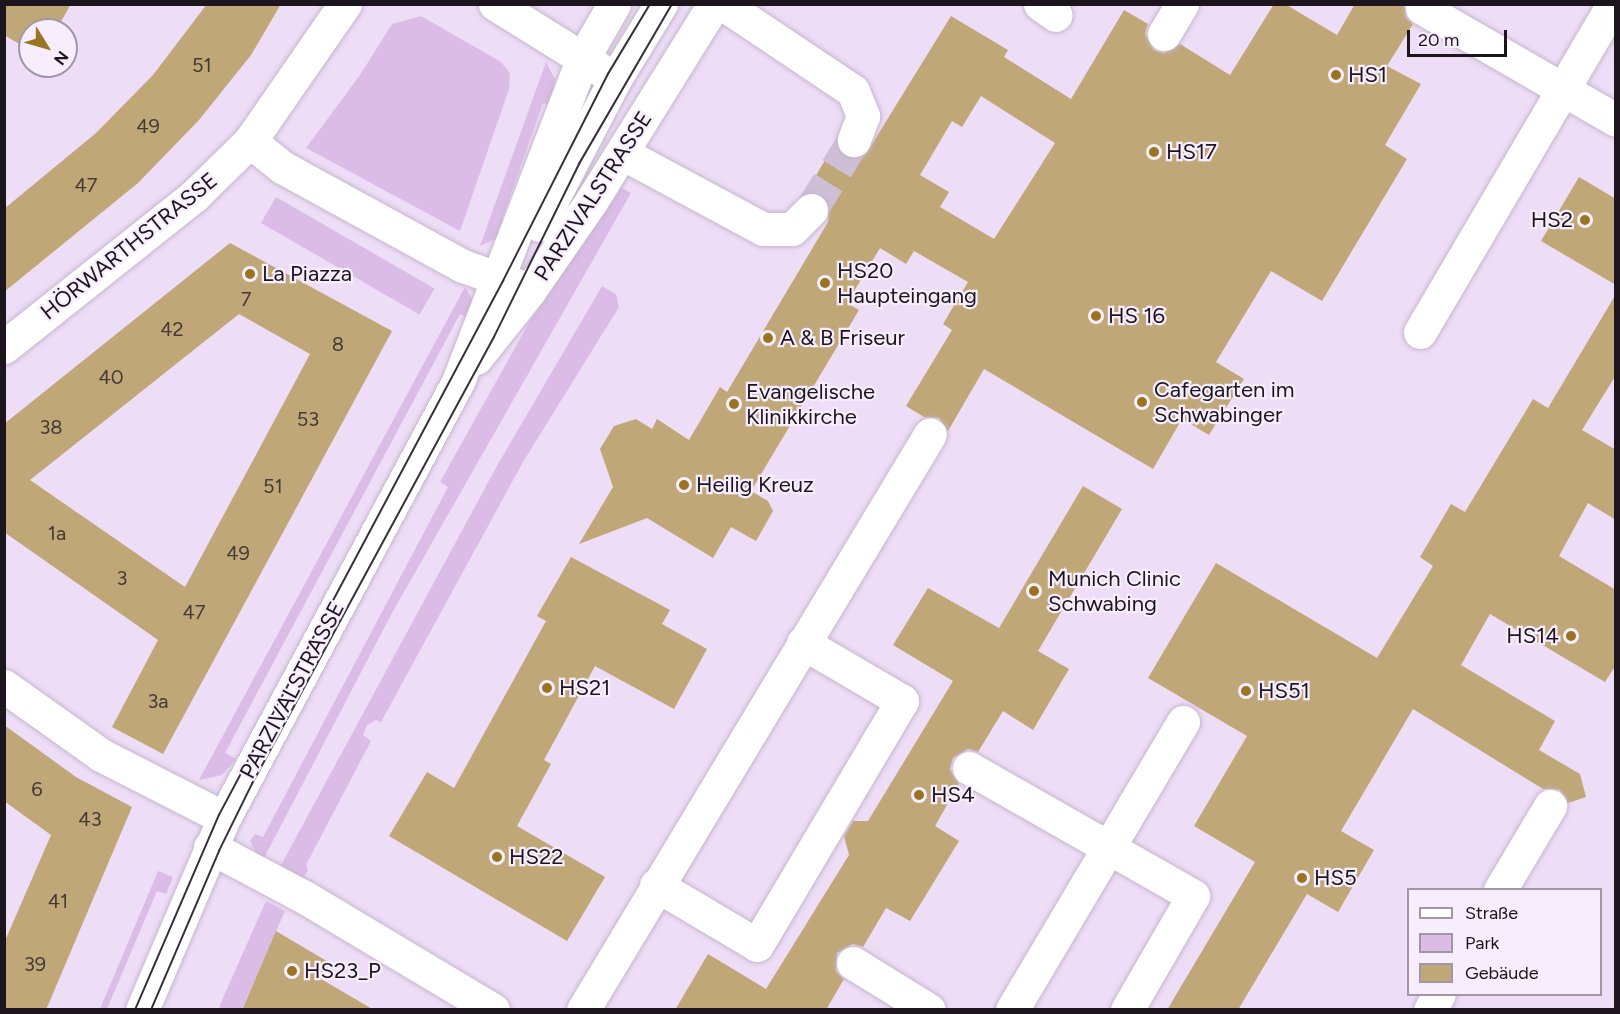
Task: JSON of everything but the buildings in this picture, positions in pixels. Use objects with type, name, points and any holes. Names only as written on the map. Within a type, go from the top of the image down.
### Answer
[{"type":"street","name":"HÖRWARTHSTRASSE","points":[[4,347],[195,195],[250,141],[345,4]]},
{"type":"street","points":[[495,4],[653,103]]},
{"type":"street","name":"PARZIVALSTRASSE","points":[[512,284],[583,58],[614,4]]},
{"type":"street","points":[[250,141],[282,167],[463,266],[512,284],[615,79],[661,4]]},
{"type":"street","name":"PARZIVALSTRASSE","points":[[142,1010],[224,818],[512,284],[622,153],[714,4]]},
{"type":"street","points":[[723,4],[853,91],[863,116],[854,140]]},
{"type":"street","points":[[1164,34],[1182,4]]},
{"type":"street","points":[[1420,332],[1613,4]]},
{"type":"street","points":[[1422,8],[1563,87],[1616,120]]},
{"type":"street","points":[[622,153],[763,229],[792,229],[811,210]]},
{"type":"street","points":[[583,1010],[930,434]]},
{"type":"street","points":[[657,885],[757,945],[902,701],[803,643]]},
{"type":"street","points":[[4,686],[101,755],[224,818]]},
{"type":"street","points":[[1012,1010],[1183,722]]},
{"type":"street","points":[[969,768],[1193,896],[1127,1010]]},
{"type":"street","points":[[1501,888],[1550,806]]},
{"type":"street","points":[[210,847],[306,898],[493,1010]]},
{"type":"street","points":[[854,963],[929,1010]]},
{"type":"street","points":[[1430,1010],[1438,996]]},
{"type":"green space","points":[[421,16],[501,62],[510,73],[509,89],[460,231],[306,148],[360,75],[392,24]]},
{"type":"green space","points":[[546,62],[555,79],[556,95],[553,106],[543,103],[502,219],[511,223],[504,235],[480,246]]},
{"type":"green space","points":[[622,188],[631,193],[392,613],[264,858],[257,854],[250,841],[255,834],[263,837],[448,487],[440,482],[530,321]]},
{"type":"green space","points":[[276,197],[434,288],[419,314],[261,223]]},
{"type":"green space","points":[[602,286],[616,294],[619,307],[523,462],[381,722],[376,720],[367,725],[363,735],[371,741],[306,865],[308,870],[302,881],[280,867],[498,464]]},
{"type":"green space","points":[[465,287],[475,304],[472,320],[460,314],[225,753],[236,759],[222,775],[199,780]]},
{"type":"green space","points":[[158,871],[173,877],[166,894],[157,891],[107,1009],[100,1009]]},
{"type":"green space","points":[[266,901],[285,911],[242,1009],[219,1007]]},
{"type":"tunnel","points":[[811,210],[854,140]]},
{"type":"tram line","points":[[135,1010],[219,815],[503,281],[608,74],[650,4]]},
{"type":"tram line","points":[[151,1010],[219,851],[252,784],[494,337],[579,164],[672,4]]},
{"type":"place","name":"HS1","points":[[1336,75]]},
{"type":"place","name":"HS17","points":[[1154,152]]},
{"type":"place","name":"HS2","points":[[1585,220]]},
{"type":"place","name":"La Piazza","points":[[250,274]]},
{"type":"place","name":"HS20 Haupteingang","points":[[825,283]]},
{"type":"place","name":"HS 16","points":[[1096,316]]},
{"type":"place","name":"A & B Friseur","points":[[768,338]]},
{"type":"place","name":"Cafegarten im Schwabinger","points":[[1142,402]]},
{"type":"place","name":"Evangelische Klinikkirche","points":[[734,404]]},
{"type":"place","name":"Heilig Kreuz","points":[[684,485]]},
{"type":"place","name":"Munich Clinic Schwabing","points":[[1034,591]]},
{"type":"place","name":"HS14","points":[[1571,636]]},
{"type":"place","name":"HS21","points":[[547,688]]},
{"type":"place","name":"HS51","points":[[1246,691]]},
{"type":"place","name":"HS4","points":[[919,795]]},
{"type":"place","name":"HS22","points":[[497,857]]},
{"type":"place","name":"HS5","points":[[1302,878]]},
{"type":"place","name":"HS23_P","points":[[292,971]]}]
